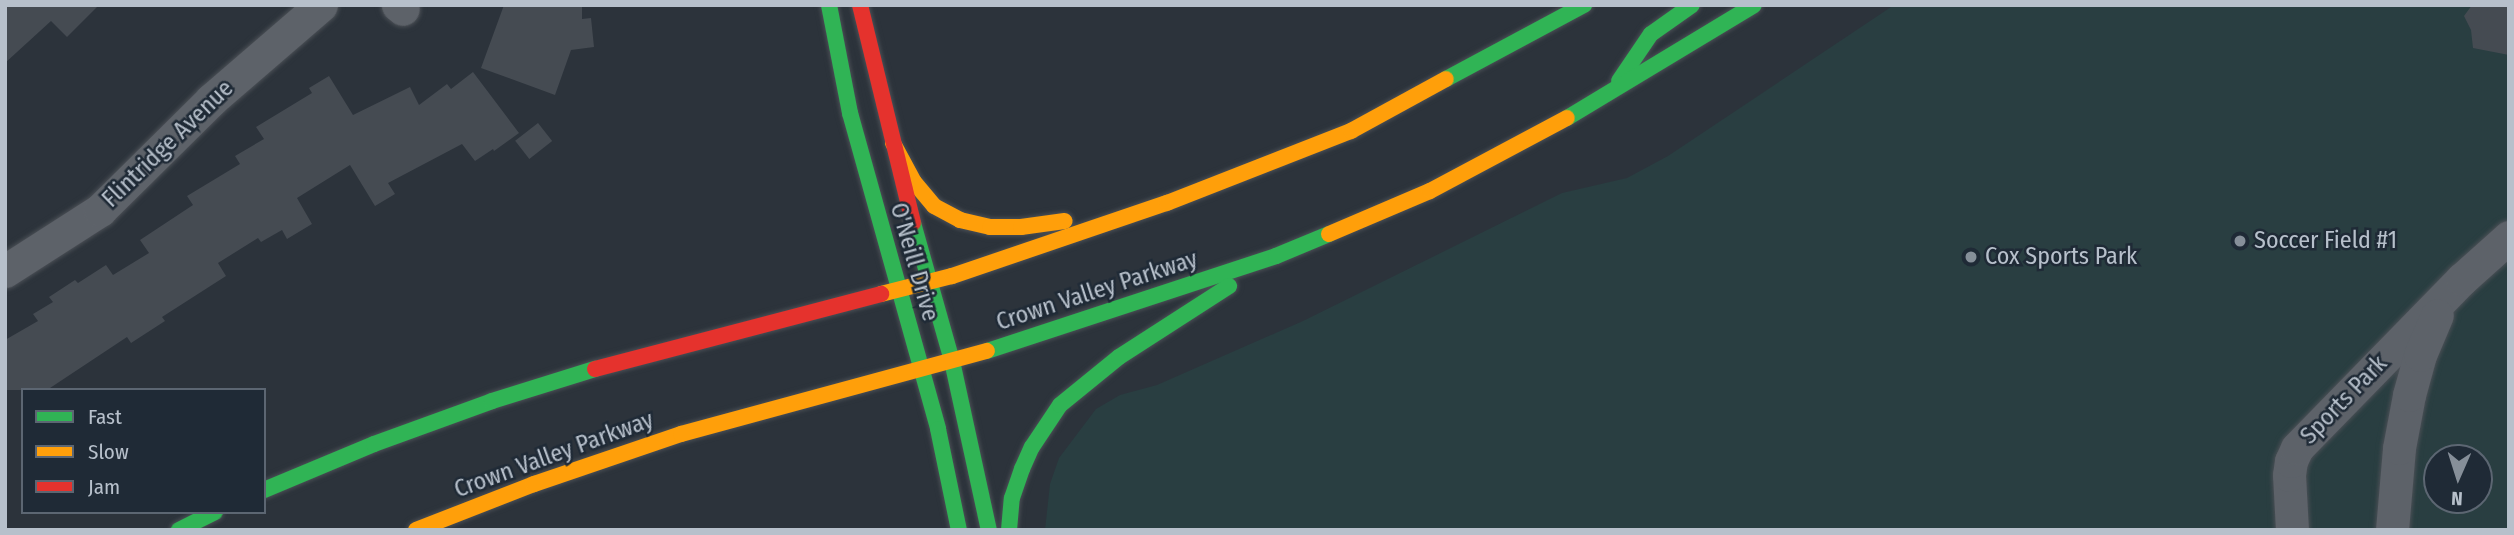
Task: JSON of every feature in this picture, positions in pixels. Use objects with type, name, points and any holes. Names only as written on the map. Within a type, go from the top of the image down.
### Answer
[{"type":"main road","name":"O'Neill Drive","points":[[829,5],[850,113],[922,370],[959,530]]},
{"type":"main road","name":"O'Neill Drive","points":[[860,5],[927,282],[952,361],[989,530]]},
{"type":"main road","points":[[266,489],[374,444],[492,401],[651,352],[927,282],[1167,203],[1351,131],[1584,5]]},
{"type":"main road","points":[[1613,92],[1651,34],[1692,5]]},
{"type":"main road","name":"Crown Valley Parkway","points":[[416,530],[534,484],[681,434],[922,370],[1276,256],[1430,191],[1613,92],[1754,5]]},
{"type":"main road","points":[[893,143],[914,182],[934,206],[960,220],[990,226],[1021,227],[1167,203]]},
{"type":"main road","points":[[1009,530],[1012,498],[1022,469],[1032,447],[1060,405],[1119,357],[1276,256]]},
{"type":"main road","points":[[178,530],[211,514]]},
{"type":"street","name":"Flintridge Avenue","points":[[5,271],[100,210],[211,100],[321,5]]},
{"type":"street","name":"Sports Park","points":[[2292,530],[2289,475],[2297,448],[2449,292],[2509,237]]},
{"type":"street","name":"Sports Park","points":[[2392,530],[2399,448],[2413,377],[2431,326],[2449,292]]},
{"type":"green space","name":"Cox Sports Park","points":[[1894,5],[2509,5],[2509,530],[1045,530],[1050,484],[1059,458],[1096,409],[1120,395],[1157,385],[1303,321],[1562,193],[1627,178],[1668,156]]},
{"type":"building","points":[[5,5],[99,5],[67,37],[51,21],[5,63]]},
{"type":"building","points":[[504,5],[582,5],[582,19],[591,18],[594,47],[571,50],[555,95],[481,68]]},
{"type":"building","points":[[2472,5],[2509,5],[2509,55],[2473,48],[2471,30],[2464,16]]},
{"type":"building","points":[[473,72],[519,133],[475,161],[462,144],[388,183],[395,194],[375,206],[350,165],[297,198],[312,224],[287,239],[282,230],[261,242],[258,238],[218,263],[226,276],[162,317],[165,321],[131,343],[127,337],[50,388],[5,390],[5,340],[38,321],[33,314],[53,302],[49,297],[75,280],[78,283],[106,265],[113,275],[149,253],[140,240],[193,205],[187,196],[240,164],[235,156],[264,139],[256,127],[312,93],[309,88],[329,76],[353,115],[410,87],[419,105],[447,84],[451,89]]},
{"type":"building","points":[[538,123],[552,141],[529,159],[515,141]]},
{"type":"traffic: fast","points":[[829,5],[850,113],[938,429],[959,530]]},
{"type":"traffic: fast","points":[[1446,79],[1584,5]]},
{"type":"traffic: fast","points":[[1619,81],[1651,34],[1692,5]]},
{"type":"traffic: fast","points":[[1567,118],[1754,5]]},
{"type":"traffic: fast","points":[[913,223],[952,361],[989,530]]},
{"type":"traffic: fast","points":[[987,351],[1276,256],[1329,234]]},
{"type":"traffic: fast","points":[[1009,530],[1012,498],[1022,469],[1032,447],[1060,405],[1119,357],[1229,286]]},
{"type":"traffic: fast","points":[[266,489],[374,444],[492,401],[595,369]]},
{"type":"traffic: fast","points":[[179,530],[211,514]]},
{"type":"traffic: slow","points":[[881,294],[952,276],[1167,203],[1351,131],[1446,79]]},
{"type":"traffic: slow","points":[[1329,234],[1430,191],[1567,118]]},
{"type":"traffic: slow","points":[[893,143],[914,182],[934,206],[960,220],[990,227],[1021,227],[1065,221]]},
{"type":"traffic: slow","points":[[416,530],[534,484],[681,434],[987,351]]},
{"type":"traffic: jam","points":[[860,5],[913,223]]},
{"type":"traffic: jam","points":[[595,369],[881,294]]},
{"type":"place","name":"Soccer Field #1","points":[[2240,241]]},
{"type":"place","name":"Cox Sports Park","points":[[1971,257]]}]
